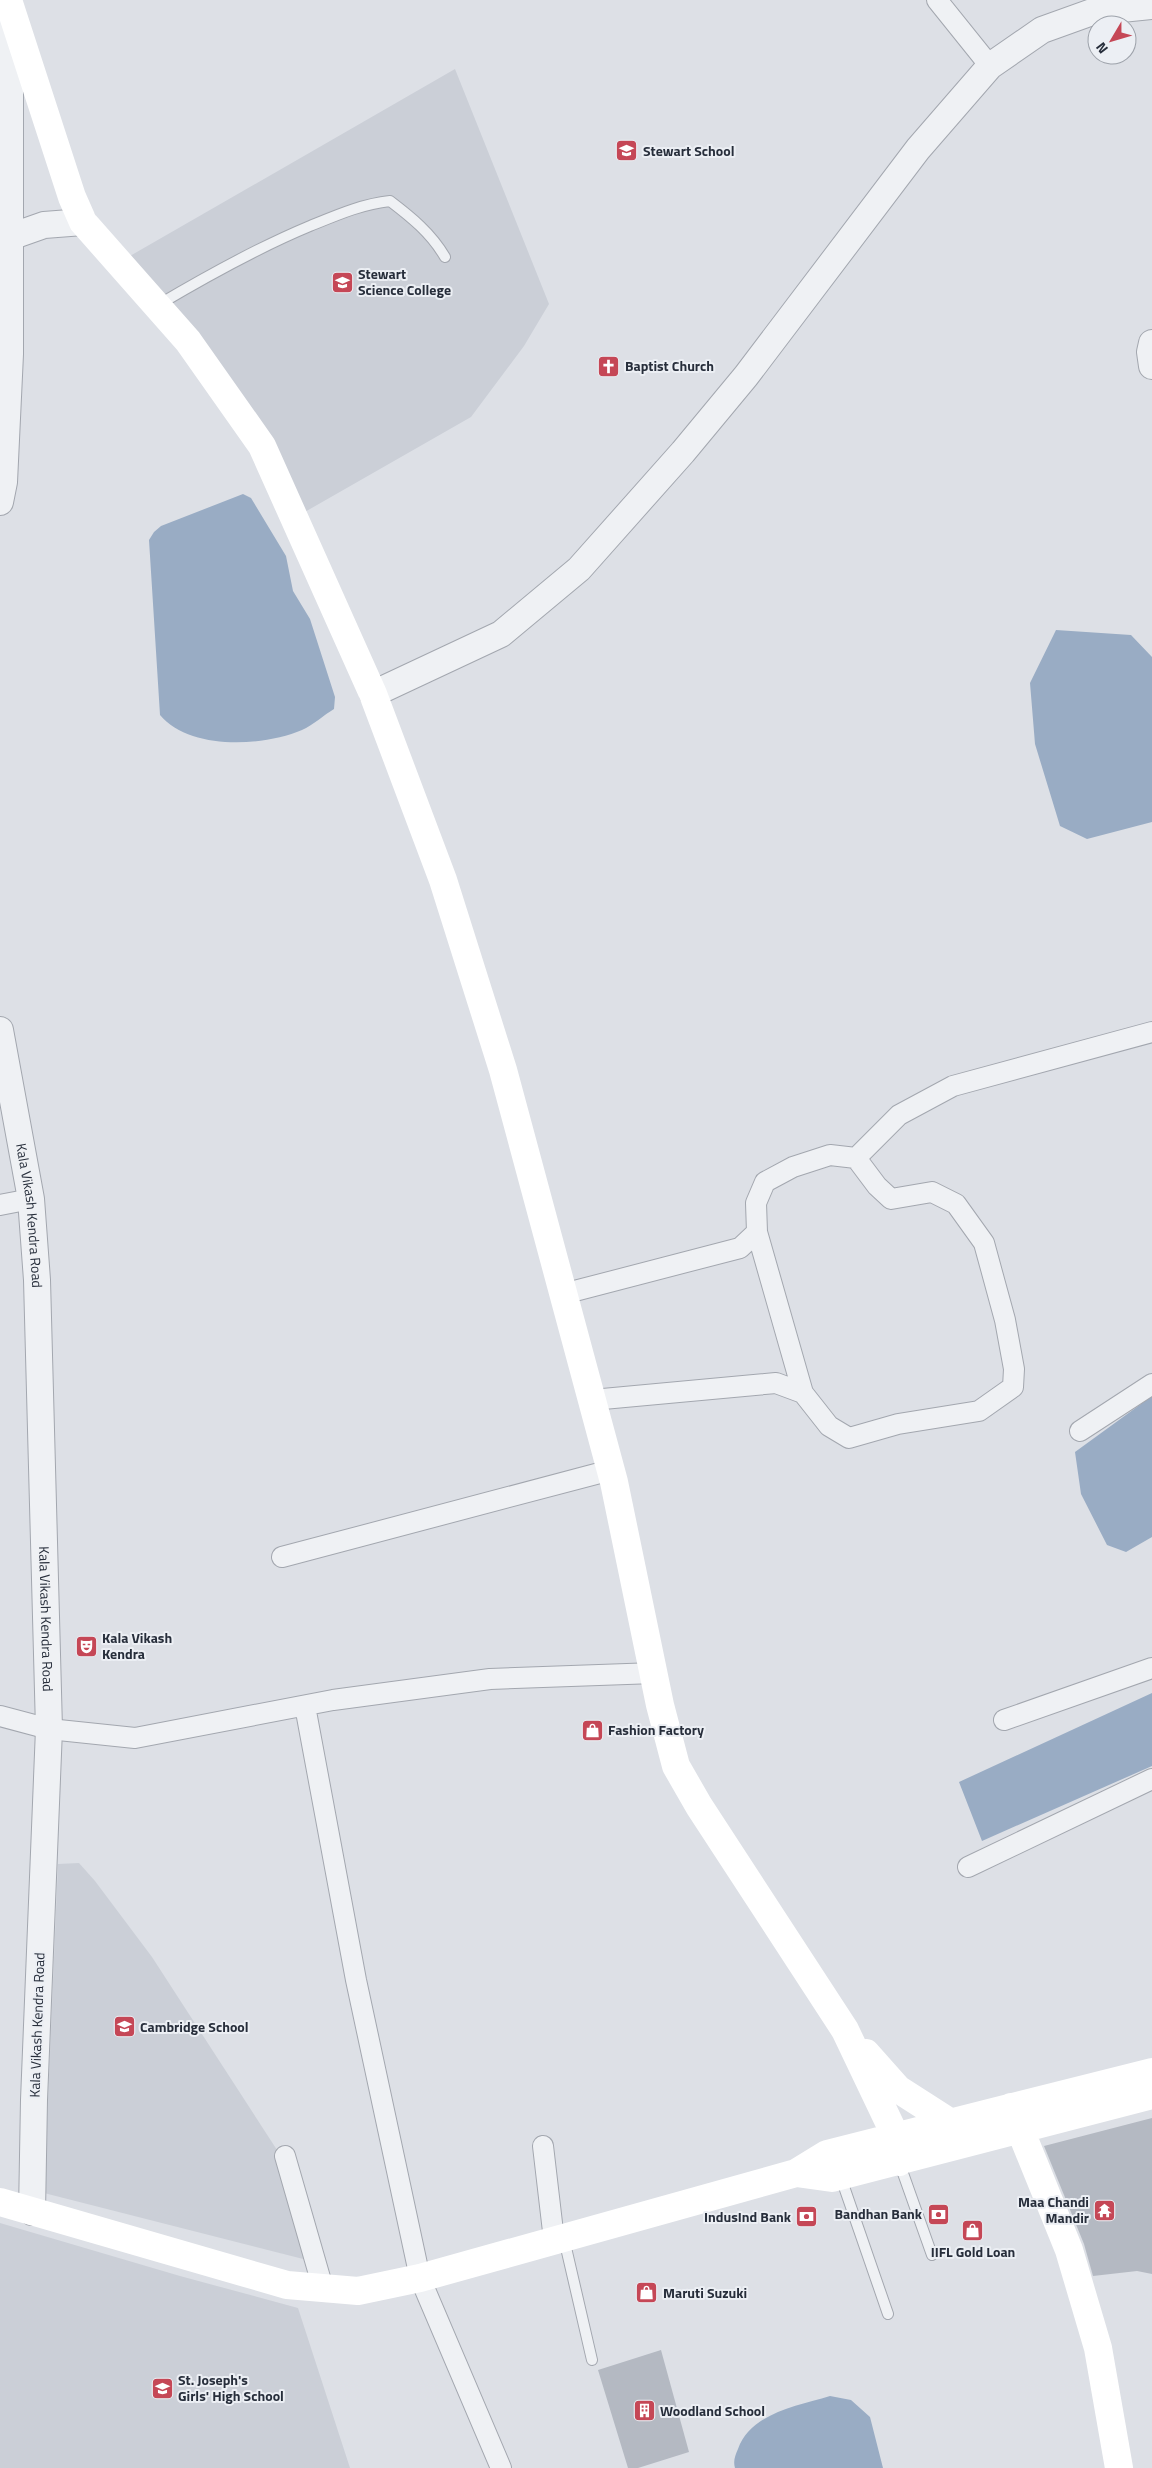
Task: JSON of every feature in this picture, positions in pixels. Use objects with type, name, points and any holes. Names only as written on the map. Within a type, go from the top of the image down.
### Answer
[{"type":"main road","points":[[9,5],[72,197],[83,222],[188,340],[262,446],[373,694],[443,880],[502,1070],[611,1470],[676,1766],[699,1806],[845,2030],[898,2089],[951,2122]]},
{"type":"main road","points":[[845,2030],[898,2150]]},
{"type":"main road","points":[[0,2202],[287,2285],[358,2291],[420,2278],[796,2173],[826,2154],[898,2150],[1016,2118],[1152,2072]]},
{"type":"main road","points":[[796,2173],[832,2178],[841,2176],[898,2150],[951,2122],[1016,2118],[1152,2095]]},
{"type":"main road","points":[[1016,2118],[1069,2250],[1098,2348],[1119,2468]]},
{"type":"street","points":[[937,0],[990,66]]},
{"type":"street","points":[[0,502],[4,482],[5,354],[10,237],[9,5]]},
{"type":"street","points":[[373,694],[501,634],[578,569],[684,452],[752,368],[918,149],[990,66],[1042,30],[1092,12],[1152,6]]},
{"type":"street","points":[[10,237],[44,225],[83,222]]},
{"type":"street","points":[[1152,343],[1150,352],[1152,366]]},
{"type":"street","name":"Kala Vikash Kendra Road","points":[[0,1030],[31,1199],[37,1280],[49,1729],[34,2100],[32,2212]]},
{"type":"street","points":[[856,1158],[899,1114],[953,1086],[1152,1032]]},
{"type":"street","points":[[830,1155],[856,1158],[877,1186],[891,1199],[932,1192],[956,1204],[984,1243],[1005,1320],[1014,1369],[1013,1387],[979,1412],[898,1424],[849,1438],[829,1426],[803,1393],[757,1232],[756,1203],[765,1182],[793,1167],[830,1155]]},
{"type":"street","points":[[0,1205],[31,1199]]},
{"type":"street","points":[[564,1294],[740,1248],[757,1232]]},
{"type":"street","points":[[592,1400],[776,1383],[803,1393]]},
{"type":"street","points":[[1080,1431],[1152,1384]]},
{"type":"street","points":[[282,1557],[611,1470]]},
{"type":"street","points":[[1004,1720],[1152,1668]]},
{"type":"street","points":[[0,1716],[49,1729],[134,1738],[305,1706],[490,1679],[655,1673]]},
{"type":"street","points":[[305,1706],[356,1980],[420,2278],[501,2468]]},
{"type":"street","points":[[968,1867],[1152,1779]]},
{"type":"street","points":[[543,2146],[559,2239]]},
{"type":"street","points":[[285,2156],[323,2288]]},
{"type":"lane","points":[[157,306],[252,252],[295,232],[368,203],[390,201],[410,216],[436,241],[445,257]]},
{"type":"lane","points":[[898,2150],[932,2255]]},
{"type":"lane","points":[[841,2176],[888,2314]]},
{"type":"lane","points":[[559,2239],[592,2360]]},
{"type":"shaded area","name":"Stewart Science College","points":[[455,69],[549,304],[524,346],[471,417],[303,513],[123,260]]},
{"type":"shaded area","name":"Cambridge School","points":[[79,1863],[95,1881],[152,1957],[290,2170],[311,2261],[44,2193],[58,1864]]},
{"type":"shaded area","name":"St. Joseph's Girls' High School","points":[[0,2223],[180,2276],[298,2308],[350,2468],[0,2468]]},
{"type":"water","points":[[243,494],[251,498],[286,556],[293,591],[310,619],[335,697],[334,709],[302,730],[286,736],[247,742],[207,740],[173,726],[160,715],[149,540],[161,526]]},
{"type":"water","points":[[1056,630],[1131,635],[1152,657],[1152,822],[1087,839],[1060,826],[1035,744],[1030,683]]},
{"type":"water","points":[[1152,1396],[1152,1537],[1126,1552],[1107,1545],[1081,1494],[1075,1452]]},
{"type":"water","points":[[1152,1693],[1152,1766],[982,1841],[959,1782]]},
{"type":"water","points":[[830,2396],[851,2400],[870,2417],[883,2468],[735,2468],[734,2463],[738,2449],[744,2437],[753,2427],[776,2413]]},
{"type":"building","name":"Maa Chandi Mandir","points":[[1152,2118],[1152,2274],[1137,2271],[1093,2276],[1084,2244],[1044,2146]]},
{"type":"building","name":"Woodland School","points":[[661,2350],[689,2452],[638,2468],[628,2468],[598,2370]]},
{"type":"place","name":"Stewart School","points":[[627,151]]},
{"type":"place","name":"Stewart Science College","points":[[342,282]]},
{"type":"place","name":"Baptist Church","points":[[609,366]]},
{"type":"place","name":"Kala Vikash Kendra","points":[[86,1646]]},
{"type":"place","name":"Fashion Factory","points":[[592,1730]]},
{"type":"place","name":"Cambridge School","points":[[124,2027]]},
{"type":"place","name":"Maa Chandi Mandir","points":[[1105,2210]]},
{"type":"place","name":"Bandhan Bank","points":[[938,2214]]},
{"type":"place","name":"IndusInd Bank","points":[[807,2217]]},
{"type":"place","name":"IIFL Gold Loan","points":[[973,2230]]},
{"type":"place","name":"Maruti Suzuki","points":[[647,2293]]},
{"type":"place","name":"St. Joseph's Girls' High School","points":[[162,2388]]},
{"type":"place","name":"Woodland School","points":[[644,2411]]}]
